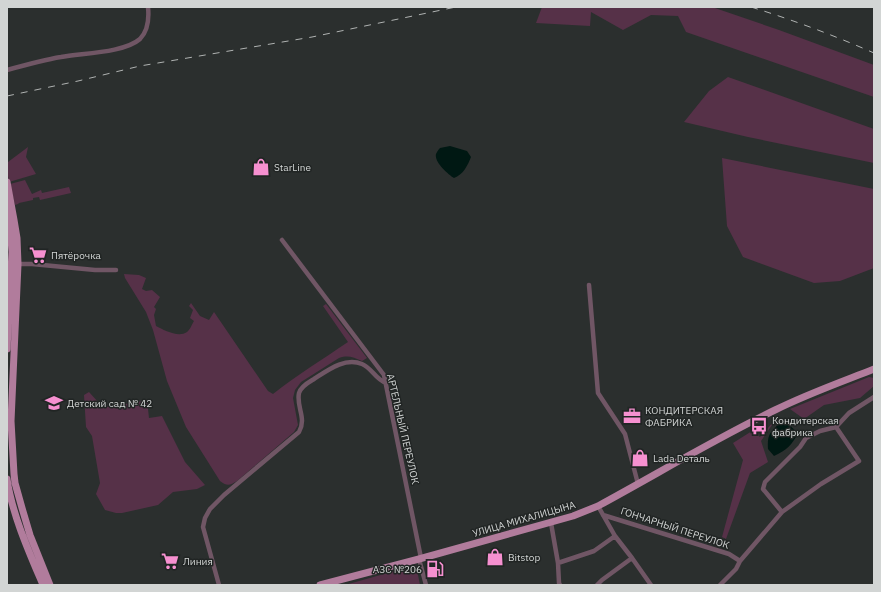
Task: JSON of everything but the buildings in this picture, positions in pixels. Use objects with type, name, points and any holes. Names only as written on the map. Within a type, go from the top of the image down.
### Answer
[{"type":"main road","points":[[7,182],[15,226],[18,264],[11,420],[14,474],[15,483],[30,535],[50,585]]},
{"type":"main road","points":[[7,210],[12,252],[7,349]]},
{"type":"main road","name":"УЛИЦА МИХАЛИЦЫНА","points":[[320,585],[420,559],[573,516],[598,506],[777,409],[874,369]]},
{"type":"main road","points":[[7,479],[21,532],[43,585]]},
{"type":"street","points":[[7,70],[60,57],[117,49],[132,44],[140,39],[146,30],[149,14],[148,7]]},
{"type":"street","name":"АРТЕЛЬНЫЙ ПЕРЕУЛОК","points":[[282,240],[384,375],[426,585]]},
{"type":"street","points":[[18,264],[95,270],[116,270]]},
{"type":"street","points":[[589,285],[598,393],[625,434],[638,484]]},
{"type":"street","points":[[220,585],[203,527],[204,518],[210,509],[224,495],[299,432],[302,427],[302,423],[299,394],[303,387],[333,366],[353,362],[364,364],[376,378],[386,383]]},
{"type":"street","points":[[782,512],[763,489],[765,482],[800,447],[806,438],[820,431],[836,427],[849,413],[874,397]]},
{"type":"street","points":[[720,585],[736,569],[740,561],[782,512],[821,484],[859,461],[836,427]]},
{"type":"street","points":[[598,506],[615,536],[652,585]]},
{"type":"street","name":"ГОНЧАРНЫЙ ПЕРЕУЛОК","points":[[603,515],[729,554],[740,561]]},
{"type":"street","points":[[551,523],[560,585]]},
{"type":"street","points":[[558,563],[594,551],[615,536]]},
{"type":"street","points":[[597,585],[632,558]]},
{"type":"shaded area","points":[[542,7],[712,7],[874,65],[874,97],[686,32],[678,16],[651,15],[623,30],[591,12],[590,26],[536,23]]},
{"type":"shaded area","points":[[728,77],[874,129],[874,163],[684,122],[709,91]]},
{"type":"shaded area","points":[[450,146],[467,151],[471,157],[463,172],[454,178],[442,168],[436,157],[436,154],[440,148]]},
{"type":"shaded area","points":[[28,147],[26,157],[36,174],[9,182],[7,170],[8,162]]},
{"type":"shaded area","points":[[722,158],[874,189],[874,268],[840,281],[814,283],[743,257],[727,226]]},
{"type":"shaded area","points":[[25,180],[32,194],[41,190],[42,193],[69,187],[71,193],[40,200],[39,197],[33,198],[33,200],[15,205],[10,184]]},
{"type":"shaded area","points":[[124,274],[139,275],[146,278],[142,289],[146,291],[152,290],[160,297],[154,307],[156,309],[154,315],[156,326],[167,331],[175,334],[183,334],[188,331],[194,321],[190,318],[193,310],[189,306],[191,303],[200,316],[209,320],[214,312],[268,391],[273,394],[348,342],[323,306],[326,304],[367,358],[362,361],[350,357],[339,358],[301,382],[295,390],[293,398],[298,425],[294,432],[237,481],[227,485],[220,481],[186,427],[167,381],[153,330],[146,312]]},
{"type":"shaded area","points":[[869,377],[874,378],[874,386],[860,398],[824,405],[804,419],[790,409]]},
{"type":"shaded area","points":[[89,392],[99,403],[107,407],[150,400],[148,409],[149,418],[162,416],[185,462],[205,485],[197,489],[173,492],[158,505],[122,513],[105,510],[96,494],[100,483],[92,436],[86,427],[84,395]]},
{"type":"shaded area","points":[[780,420],[772,425],[761,441],[768,462],[750,473],[726,539],[722,537],[743,460],[733,443],[752,431],[760,437],[774,421]]},
{"type":"shaded area","points":[[780,423],[788,424],[798,433],[789,447],[774,456],[768,449],[768,440],[772,431]]},
{"type":"shaded area","points":[[416,565],[420,585],[345,585]]},
{"type":"railway","points":[[7,96],[140,66],[312,37],[456,7]]},
{"type":"railway","points":[[751,7],[813,28],[874,53]]},
{"type":"place","name":"StarLine","points":[[261,167]]},
{"type":"place","name":"Пятёрочка","points":[[38,255]]},
{"type":"place","name":"Детский сад № 42","points":[[54,403]]},
{"type":"place","name":"КОНДИТЕРСКАЯ ФАБРИКА","points":[[632,416]]},
{"type":"place","name":"Кондитерская фабрика","points":[[759,426]]},
{"type":"place","name":"Lada Dеталь","points":[[640,458]]},
{"type":"place","name":"Bitstop","points":[[495,557]]},
{"type":"place","name":"Линия","points":[[170,561]]},
{"type":"place","name":"АЗС №206","points":[[435,569]]}]
